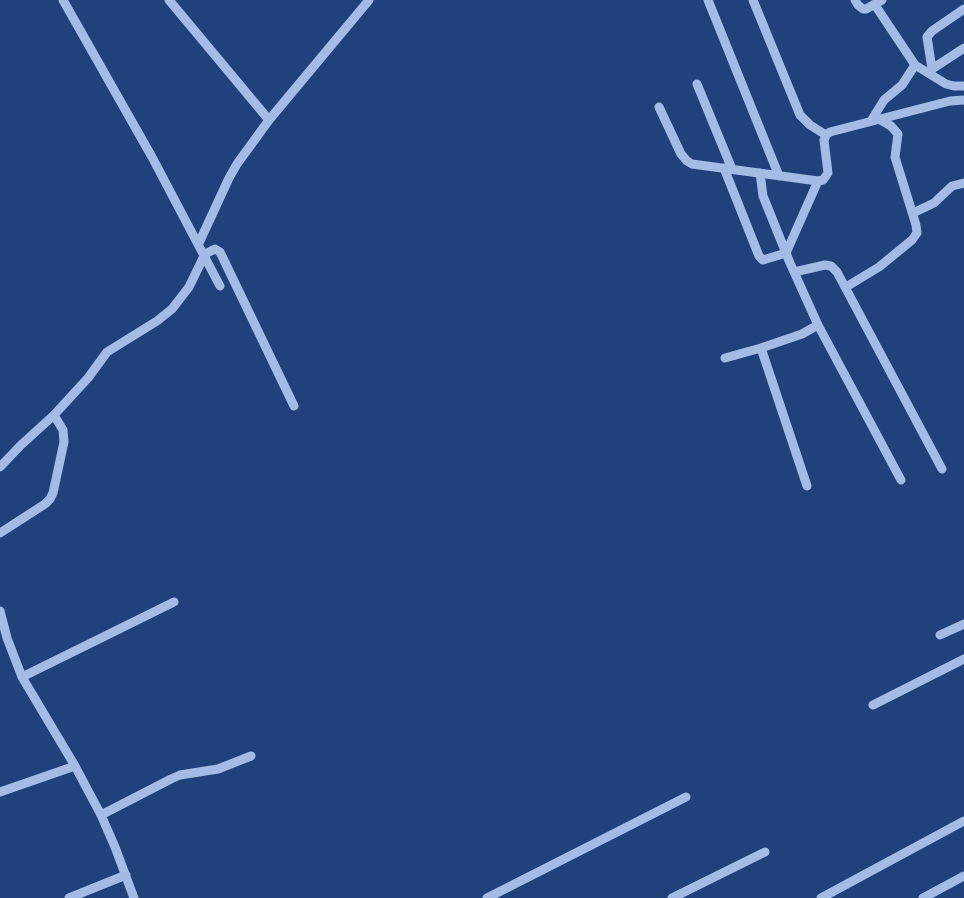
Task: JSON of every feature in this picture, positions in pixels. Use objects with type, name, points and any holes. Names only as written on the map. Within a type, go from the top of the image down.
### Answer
[{"type":"street","points":[[62,0],[152,157],[220,286]]},
{"type":"street","points":[[169,0],[269,120]]},
{"type":"street","points":[[199,243],[228,178],[269,120],[369,0]]},
{"type":"street","points":[[708,0],[779,176]]},
{"type":"street","points":[[753,0],[800,115],[810,125],[826,135]]},
{"type":"street","points":[[855,0],[863,9],[879,2],[915,65],[929,71],[946,84],[964,86]]},
{"type":"street","points":[[929,71],[927,37],[932,31],[964,9]]},
{"type":"street","points":[[929,71],[964,48]]},
{"type":"street","points":[[875,120],[884,100],[902,85],[915,65]]},
{"type":"street","points":[[697,84],[761,259],[766,260],[786,253],[818,181]]},
{"type":"street","points":[[659,107],[681,154],[692,164],[818,181],[823,180],[828,173],[824,140],[826,135],[837,130],[875,120],[950,101],[964,100]]},
{"type":"street","points":[[846,287],[868,275],[912,240],[917,233],[913,213],[895,157],[898,134],[891,126],[875,120]]},
{"type":"street","points":[[763,174],[760,183],[763,196],[818,325],[902,480]]},
{"type":"street","points":[[913,213],[934,203],[952,186],[964,183]]},
{"type":"street","points":[[0,467],[54,415],[88,378],[107,352],[157,321],[172,309],[189,287],[204,254],[215,249],[220,252],[294,406]]},
{"type":"street","points":[[794,272],[825,265],[831,266],[838,272],[942,468]]},
{"type":"street","points":[[726,358],[802,334],[818,325]]},
{"type":"street","points":[[761,348],[807,486]]},
{"type":"street","points":[[0,533],[45,504],[53,493],[64,442],[63,430],[54,415]]},
{"type":"street","points":[[22,678],[174,602]]},
{"type":"street","points":[[0,611],[7,638],[22,678],[75,766],[101,815],[134,898]]},
{"type":"street","points":[[940,636],[964,624]]},
{"type":"street","points":[[873,705],[964,660]]},
{"type":"street","points":[[101,815],[170,779],[190,773],[218,769],[251,756]]},
{"type":"street","points":[[0,792],[75,766]]},
{"type":"street","points":[[487,898],[686,797]]},
{"type":"street","points":[[821,898],[964,821]]},
{"type":"street","points":[[672,898],[765,852]]},
{"type":"street","points":[[69,898],[126,875]]},
{"type":"street","points":[[923,898],[964,876]]}]
